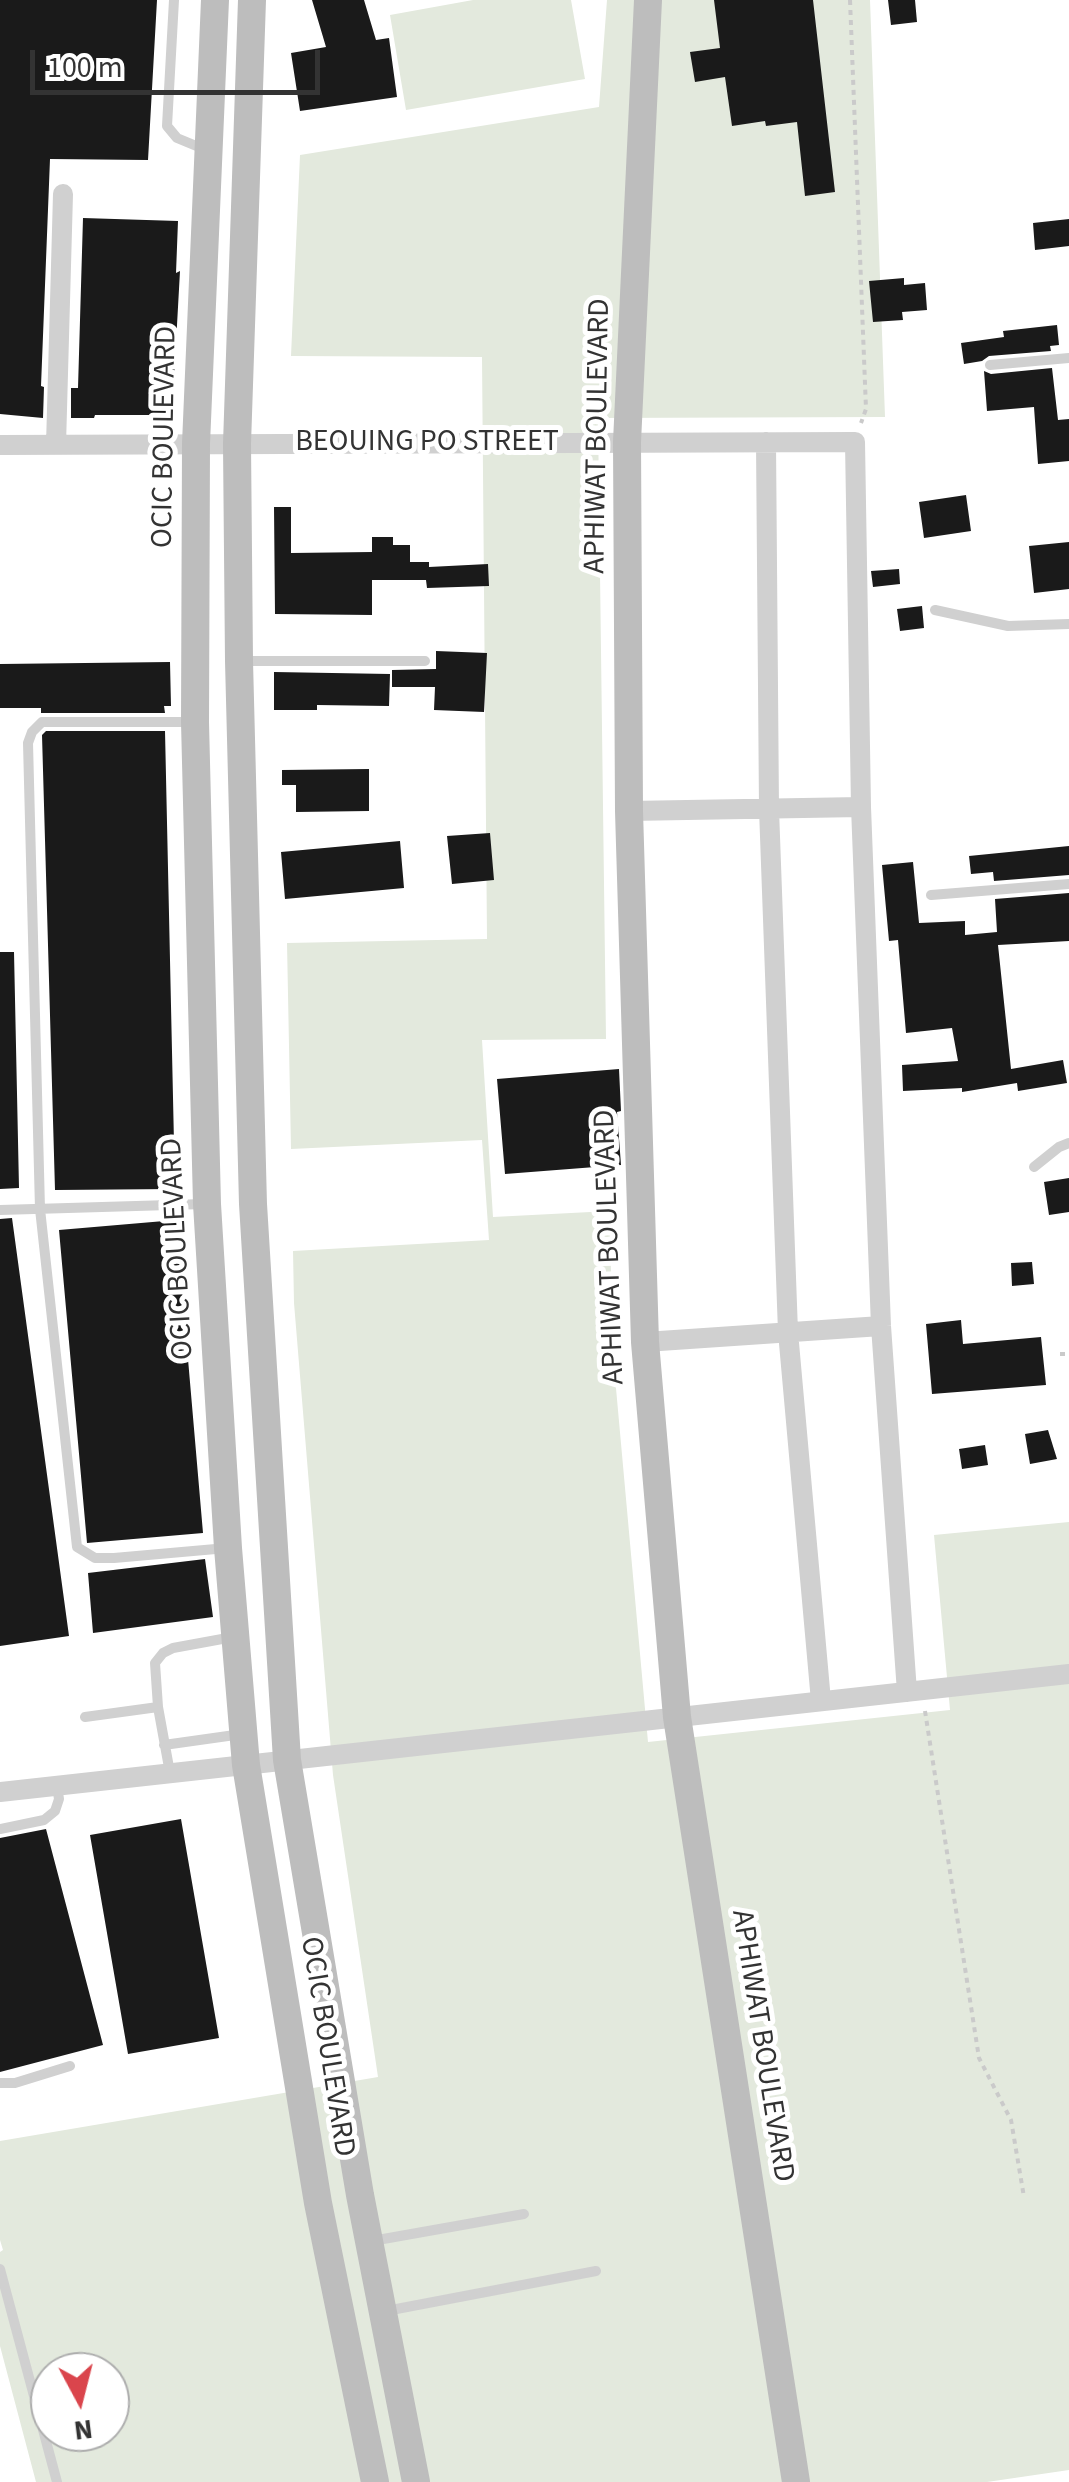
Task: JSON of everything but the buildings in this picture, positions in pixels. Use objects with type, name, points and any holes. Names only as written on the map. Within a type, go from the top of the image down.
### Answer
[{"type":"street","name":"OCIC BOULEVARD","points":[[215,0],[196,444],[195,722],[207,1204],[228,1548],[246,1765],[318,2203],[374,2482]]},
{"type":"street","name":"OCIC BOULEVARD","points":[[252,0],[238,444],[239,661],[254,1204],[287,1760],[369,2242],[416,2482]]},
{"type":"street","name":"APHIWAT BOULEVARD","points":[[648,0],[627,442],[630,812],[645,1342],[677,1717],[796,2482]]},
{"type":"street","points":[[56,445],[64,194]]},
{"type":"street","points":[[766,442],[769,809],[788,1332],[820,1701]]},
{"type":"street","name":"BEOUING PO STREET","points":[[0,445],[855,442]]},
{"type":"street","points":[[855,442],[861,807],[882,1326],[906,1692]]},
{"type":"street","points":[[630,812],[861,807]]},
{"type":"street","points":[[645,1342],[882,1326]]},
{"type":"street","points":[[0,1792],[1069,1674]]},
{"type":"lane","points":[[174,0],[168,126],[177,138],[206,150]]},
{"type":"lane","points":[[990,366],[1069,358]]},
{"type":"lane","points":[[935,610],[1008,626],[1069,624]]},
{"type":"lane","points":[[239,661],[425,661]]},
{"type":"lane","points":[[195,722],[42,722],[28,743],[40,1209],[77,1547],[95,1558],[228,1548]]},
{"type":"lane","points":[[931,895],[1069,884]]},
{"type":"lane","points":[[1034,1167],[1059,1146],[1069,1143]]},
{"type":"lane","points":[[0,1210],[207,1204]]},
{"type":"lane","points":[[170,1773],[155,1663],[174,1648],[234,1637]]},
{"type":"lane","points":[[85,1717],[158,1707]]},
{"type":"lane","points":[[164,1744],[243,1734]]},
{"type":"lane","points":[[0,1829],[44,1820],[55,1811],[59,1799],[57,1785]]},
{"type":"lane","points":[[0,2083],[15,2083],[70,2066]]},
{"type":"lane","points":[[369,2242],[524,2214]]},
{"type":"lane","points":[[0,2270],[58,2482]]},
{"type":"lane","points":[[383,2311],[596,2271]]},
{"type":"path","points":[[850,0],[866,408],[855,442]]},
{"type":"path","points":[[1060,1354],[1069,1354]]},
{"type":"path","points":[[906,1692],[928,1714],[979,2058],[1011,2120],[1024,2197]]},
{"type":"shaded area","points":[[473,0],[571,0],[585,79],[406,110],[390,15]]},
{"type":"shaded area","points":[[607,0],[870,0],[885,417],[598,418],[606,1039],[482,1040],[493,1217],[610,1211],[612,1344],[648,1742],[950,1710],[934,1535],[1069,1522],[1069,2470],[987,2482],[36,2482],[0,2346],[0,2141],[378,2077],[333,1775],[293,1251],[489,1240],[482,1140],[291,1149],[287,943],[487,939],[482,357],[291,356],[300,155],[599,107]]}]
